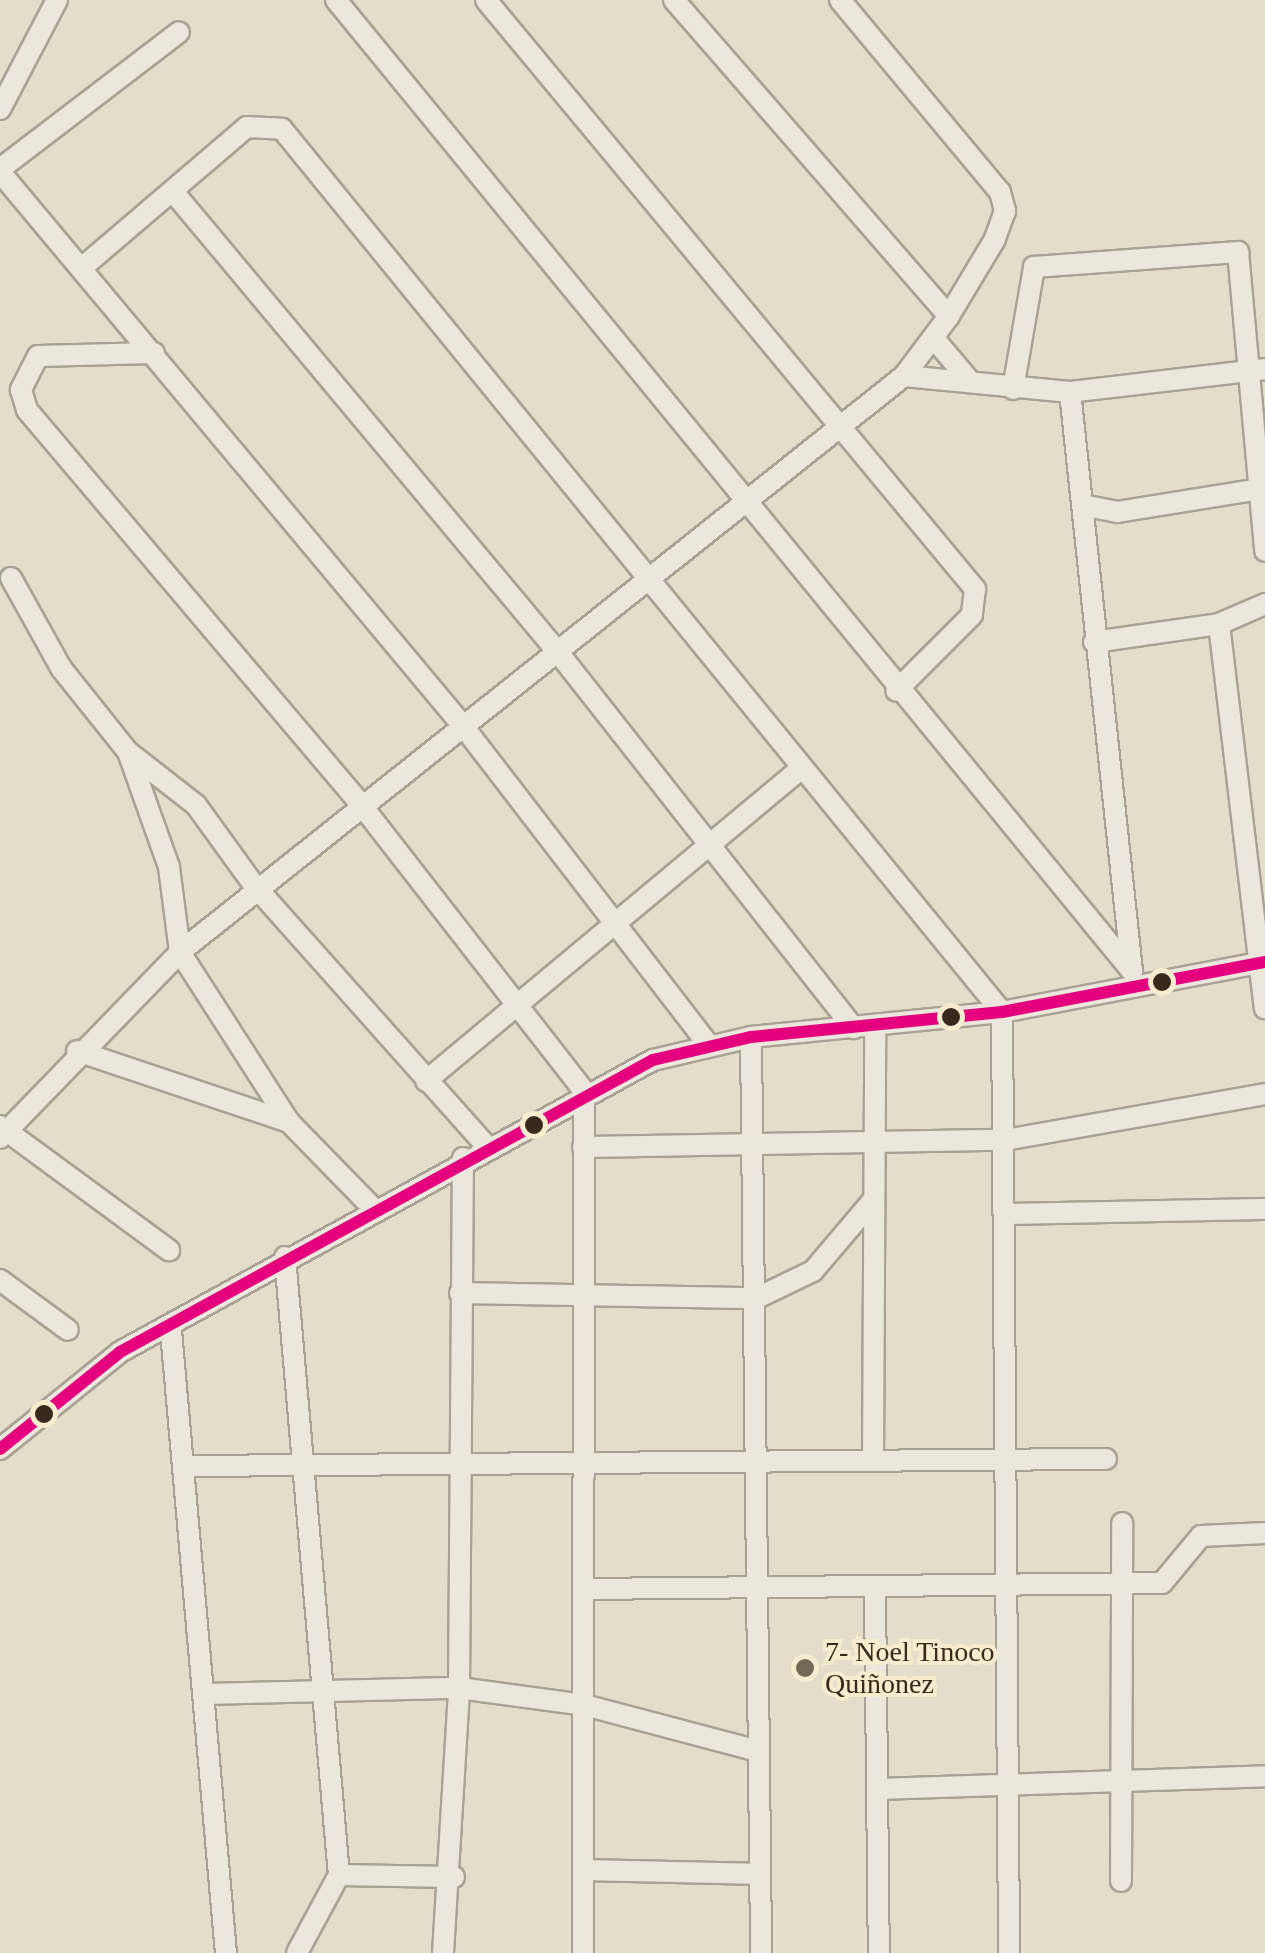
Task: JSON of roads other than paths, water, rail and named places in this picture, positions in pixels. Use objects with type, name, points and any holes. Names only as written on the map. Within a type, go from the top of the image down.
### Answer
[{"type":"street","points":[[0,109],[57,0]]},
{"type":"street","points":[[336,0],[738,500],[1133,980]]},
{"type":"street","points":[[486,0],[842,420],[975,589],[972,615],[896,692]]},
{"type":"street","points":[[674,0],[948,316]]},
{"type":"street","points":[[169,1250],[2,1131],[77,1051],[254,885],[463,726],[738,500],[904,376],[936,341],[995,238],[1005,212],[1000,192],[840,0]]},
{"type":"street","points":[[179,32],[0,171],[84,266],[463,726],[708,1044]]},
{"type":"street","points":[[84,266],[175,194],[247,127],[282,129],[1002,1012],[1005,1140],[1001,1460],[1009,1953]]},
{"type":"street","points":[[175,194],[557,650],[711,847],[864,1026],[876,1142],[873,1461]]},
{"type":"street","points":[[1013,388],[1034,267],[1220,246],[1245,262],[1258,371],[1265,552]]},
{"type":"street","points":[[112,353],[131,326]]},
{"type":"street","points":[[936,341],[969,380]]},
{"type":"street","points":[[154,353],[38,356],[21,390],[27,410],[360,802],[584,1091],[583,1953]]},
{"type":"street","points":[[904,376],[1070,392],[1258,371]]},
{"type":"street","points":[[1070,392],[1133,980]]},
{"type":"street","points":[[1082,505],[1117,512],[1260,489]]},
{"type":"street","points":[[1084,538],[1117,512]]},
{"type":"street","points":[[11,578],[61,668],[128,752],[196,806],[254,885],[486,1145]]},
{"type":"street","points":[[1094,642],[1219,624],[1265,604]]},
{"type":"street","points":[[1219,624],[1265,1008]]},
{"type":"street","points":[[128,752],[169,867],[180,952],[289,1122],[372,1207]]},
{"type":"street","points":[[426,1080],[801,769]]},
{"type":"street","points":[[3,1438],[120,1352],[171,1330],[284,1257],[372,1207],[584,1091],[708,1044],[1002,1012],[1133,980],[1261,963]]},
{"type":"street","points":[[751,1038],[757,1298],[753,1874],[761,1953]]},
{"type":"street","points":[[77,1051],[289,1122]]},
{"type":"street","points":[[583,1147],[1005,1140],[1265,1094]]},
{"type":"street","points":[[443,1953],[454,1877],[459,1688],[463,1158]]},
{"type":"street","points":[[460,1294],[757,1298],[814,1271],[874,1199]]},
{"type":"street","points":[[1004,1214],[1265,1209]]},
{"type":"street","points":[[284,1257],[339,1875],[298,1953]]},
{"type":"street","points":[[0,1280],[68,1330]]},
{"type":"street","points":[[171,1330],[226,1953]]},
{"type":"street","points":[[186,1466],[1106,1459]]},
{"type":"street","points":[[1121,1882],[1122,1523]]},
{"type":"street","points":[[584,1589],[1122,1587],[1171,1581],[1201,1536],[1265,1532]]},
{"type":"street","points":[[875,1589],[879,1953]]},
{"type":"street","points":[[205,1694],[459,1688],[584,1705],[754,1750]]},
{"type":"street","points":[[880,1788],[1121,1787],[1265,1776]]},
{"type":"street","points":[[583,1870],[753,1874]]},
{"type":"street","points":[[339,1875],[454,1877]]},
{"type":"place","name":"7- Noel Tinoco Quiñonez","points":[[805,1668]]}]
